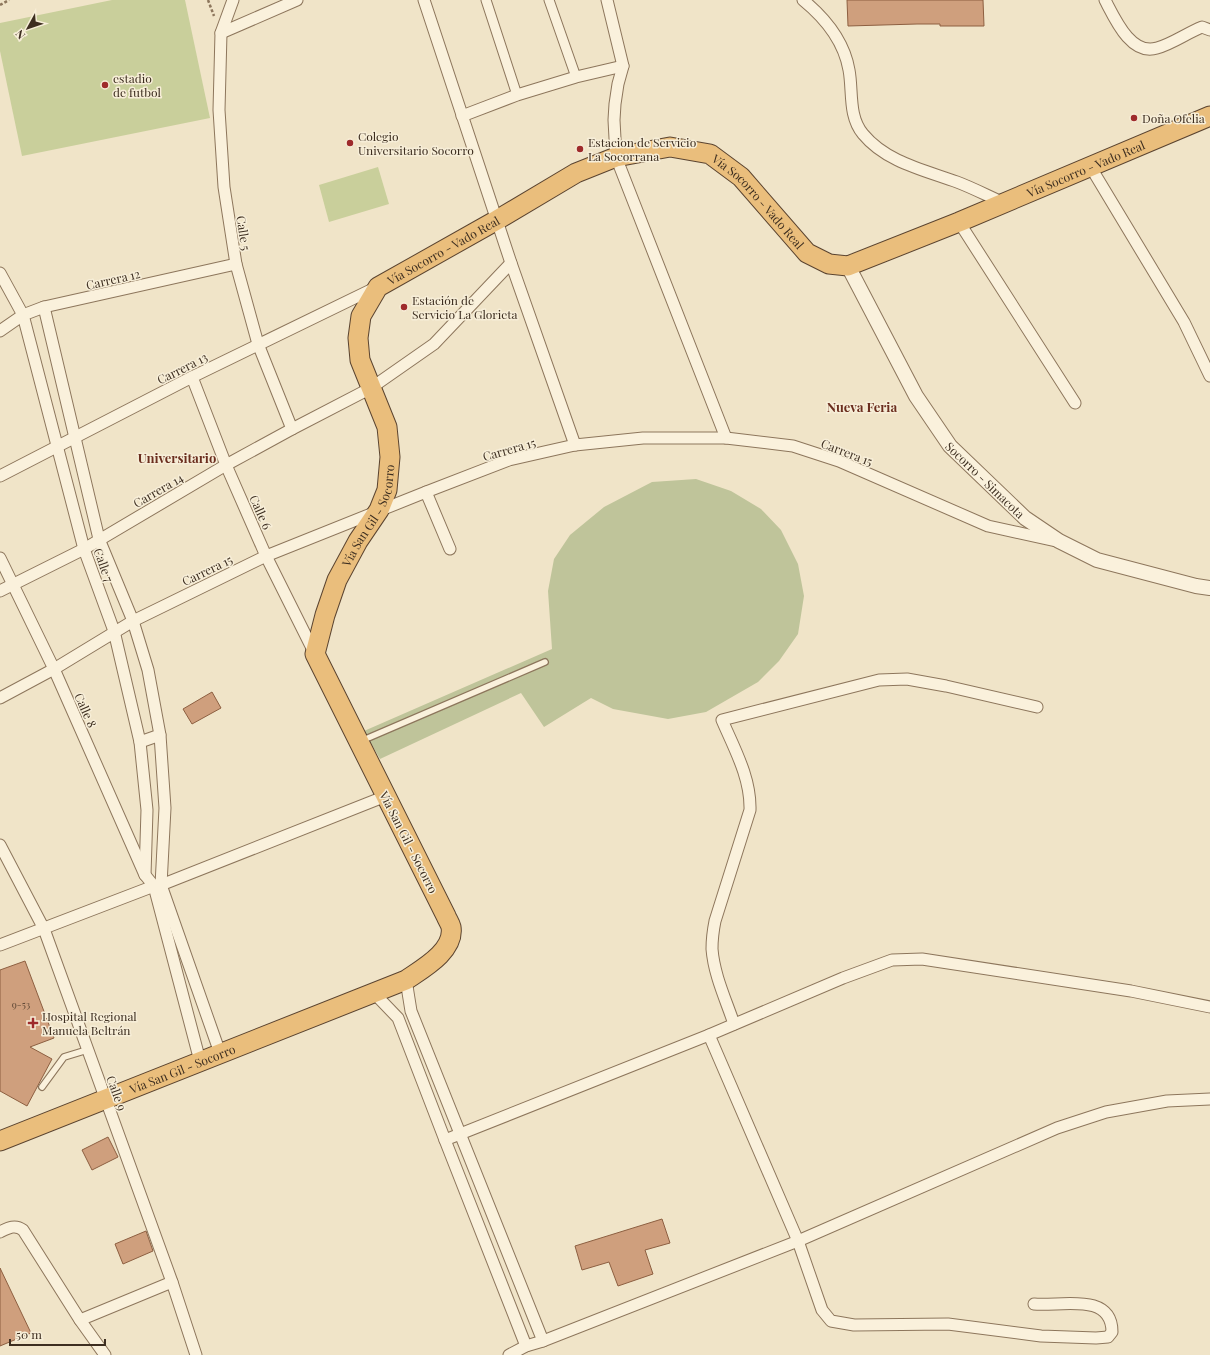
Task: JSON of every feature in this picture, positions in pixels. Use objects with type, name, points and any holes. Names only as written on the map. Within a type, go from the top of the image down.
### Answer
[{"type":"highway","name":"Vía Socorro - Vado Real","points":[[378,287],[576,173],[616,157],[670,147],[710,154],[741,177],[807,253],[829,264],[848,266],[959,222],[1210,116]]},
{"type":"highway","name":"Vía San Gil - Socorro","points":[[0,1141],[406,980],[437,958],[450,941],[451,928],[446,916],[316,654],[325,615],[337,580],[358,541],[379,510],[387,490],[390,457],[387,426],[360,360],[358,338],[362,316],[378,287]]},
{"type":"street","name":"Calle 5","points":[[233,0],[221,33],[219,110],[224,188],[236,264],[258,344],[292,429]]},
{"type":"street","points":[[221,33],[296,0]]},
{"type":"street","points":[[424,0],[496,220],[575,445]]},
{"type":"street","points":[[486,0],[517,95]]},
{"type":"street","points":[[549,0],[576,77]]},
{"type":"street","points":[[608,0],[623,66],[615,104],[614,120],[616,157],[726,438]]},
{"type":"street","points":[[803,0],[825,21],[835,35],[846,57],[849,70],[852,113],[856,124],[863,134],[881,151],[904,163],[1004,202]]},
{"type":"street","points":[[1105,0],[1118,25],[1133,44],[1140,48],[1156,49],[1202,27],[1210,30]]},
{"type":"street","points":[[462,116],[517,95],[576,77],[623,66]]},
{"type":"street","points":[[1090,166],[1184,322],[1210,376]]},
{"type":"street","points":[[959,222],[1075,403]]},
{"type":"street","name":"Carrera 14","points":[[0,591],[84,549],[226,465],[371,388],[434,344],[511,263]]},
{"type":"street","name":"Carrera 12","points":[[0,331],[23,315],[44,308],[236,264]]},
{"type":"street","name":"Socorro - Simacota","points":[[848,266],[916,396],[950,446],[1025,518],[1059,541],[1097,560],[1196,586],[1210,588]]},
{"type":"street","name":"Calle 7","points":[[0,273],[23,315],[84,549],[114,632],[140,742],[147,810],[146,875]]},
{"type":"street","name":"Carrera 13","points":[[0,476],[192,376],[378,287]]},
{"type":"street","points":[[44,308],[99,539],[133,621],[148,670],[160,735],[165,808],[157,885],[200,1061]]},
{"type":"street","name":"Calle 6","points":[[192,376],[226,465],[266,556],[316,654]]},
{"type":"street","name":"Carrera 15","points":[[0,698],[54,669],[133,621],[266,556],[379,510],[509,460],[575,445],[643,438],[726,438],[793,446],[839,461],[988,526],[1059,541]]},
{"type":"street","points":[[426,492],[450,549]]},
{"type":"street","name":"Calle 8","points":[[0,558],[54,669],[146,875],[157,885]]},
{"type":"street","points":[[734,1024],[716,970],[712,950],[712,937],[714,921],[750,810],[750,801],[744,774],[722,720],[879,680],[894,679],[907,679],[946,686],[1037,707]]},
{"type":"street","points":[[140,742],[160,735]]},
{"type":"street","points":[[0,945],[386,796]]},
{"type":"street","name":"Calle 9","points":[[0,845],[44,929],[172,1282],[196,1355]]},
{"type":"street","points":[[157,885],[220,1053]]},
{"type":"street","points":[[445,1140],[709,1035],[843,978],[892,960],[922,959],[1131,990],[1210,1007]]},
{"type":"street","points":[[406,980],[411,1010],[543,1341]]},
{"type":"street","points":[[373,992],[398,1018],[526,1346]]},
{"type":"street","points":[[709,1035],[798,1241],[822,1310],[831,1321],[854,1326],[948,1324],[1041,1336],[1096,1338],[1108,1337],[1112,1332],[1111,1321],[1107,1314],[1100,1308],[1085,1303],[1034,1304]]},
{"type":"street","points":[[509,1355],[526,1346],[543,1341],[798,1241],[1057,1128],[1106,1112],[1167,1101],[1210,1099]]},
{"type":"street","points":[[0,1232],[9,1228],[18,1227],[27,1235],[80,1320],[105,1355]]},
{"type":"street","points":[[80,1320],[172,1282]]},
{"type":"lane","points":[[359,742],[544,662]]},
{"type":"lane","points":[[42,1087],[64,1057],[87,1050]]},
{"type":"path","points":[[0,5],[9,0]]},
{"type":"green space","name":"estadio de futbol","points":[[112,0],[185,0],[210,118],[22,156],[0,51],[0,23]]},
{"type":"green space","points":[[378,167],[389,204],[329,222],[319,185]]},
{"type":"green space","points":[[696,479],[731,491],[761,509],[781,530],[798,564],[804,596],[798,634],[779,661],[758,682],[706,712],[668,719],[613,709],[591,698],[544,727],[521,693],[380,759],[364,731],[552,649],[548,591],[554,559],[570,535],[604,507],[652,482]]},
{"type":"building","points":[[847,0],[983,0],[984,26],[940,26],[940,24],[917,24],[848,26]]},
{"type":"building","points":[[212,692],[221,708],[192,724],[183,709]]},
{"type":"building","points":[[25,961],[54,1038],[30,1047],[52,1059],[27,1106],[0,1091],[0,970]]},
{"type":"building","points":[[108,1137],[118,1157],[92,1170],[82,1150]]},
{"type":"building","points":[[662,1219],[670,1243],[645,1250],[653,1274],[618,1286],[609,1262],[582,1270],[575,1246]]},
{"type":"building","points":[[146,1231],[153,1251],[123,1264],[115,1244]]},
{"type":"building","points":[[0,1268],[31,1333],[0,1346]]},
{"type":"place","name":"estadio de futbol","points":[[105,85]]},
{"type":"place","name":"Doña Ofelia","points":[[1134,118]]},
{"type":"place","name":"Colegio Universitario Socorro","points":[[350,143]]},
{"type":"place","name":"Estacion de Servicio La Socorrana","points":[[580,149]]},
{"type":"place","name":"Estación de Servicio La Glorieta","points":[[404,307]]},
{"type":"place","name":"Hospital Regional Manuela Beltrán","points":[[33,1023]]},
{"type":"district","name":"Nueva Feria","points":[[862,406]]},
{"type":"district","name":"Universitario","points":[[177,457]]}]
